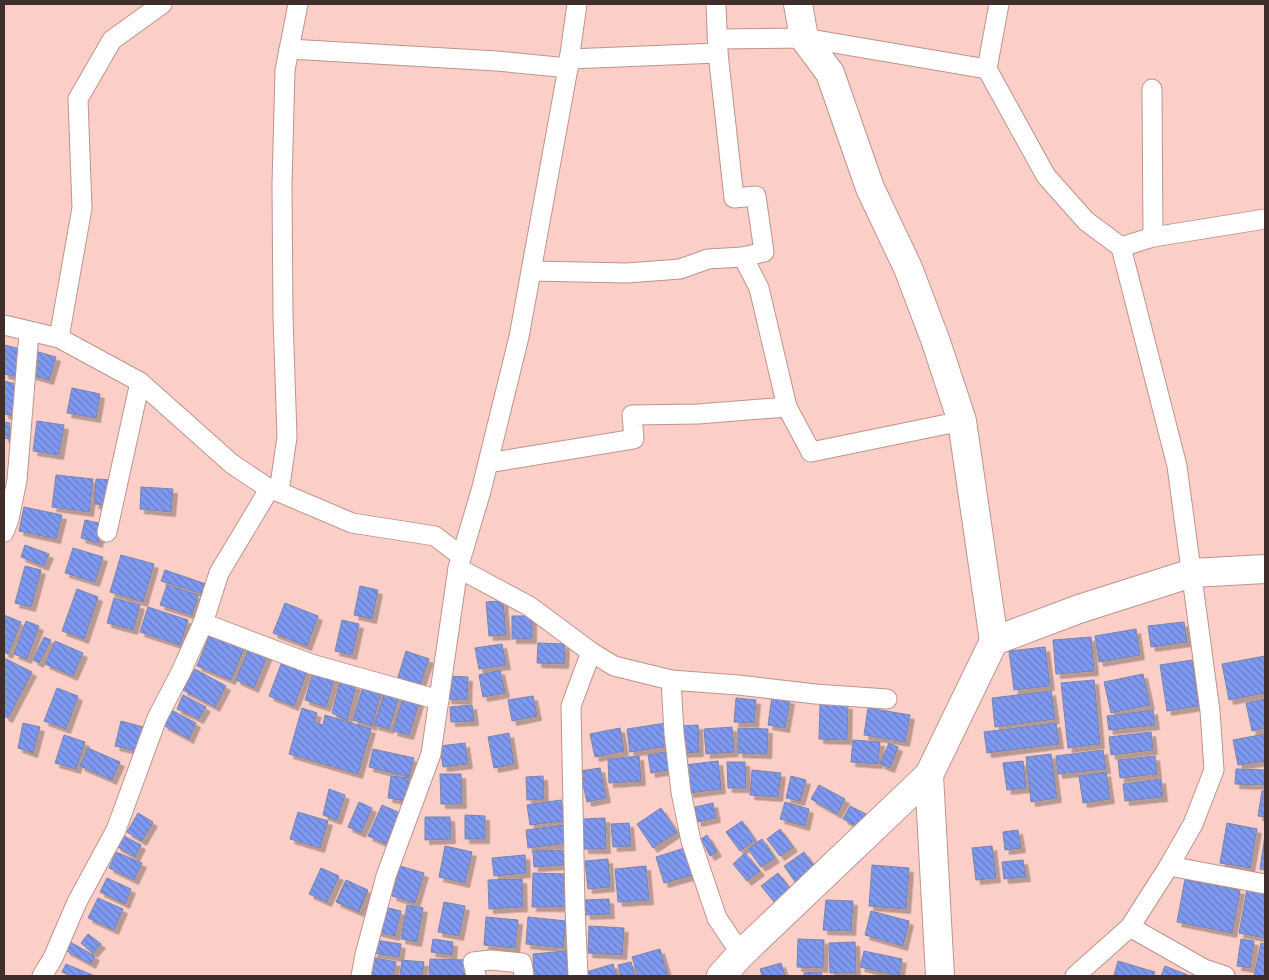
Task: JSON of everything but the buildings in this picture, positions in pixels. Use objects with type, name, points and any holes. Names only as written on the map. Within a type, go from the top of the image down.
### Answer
[{"type":"main road","points":[[721,976],[741,954],[929,774],[994,641],[962,421],[936,342],[908,268],[870,188],[830,72],[804,38],[798,4]]},
{"type":"main road","points":[[994,641],[1079,609],[1192,573],[1265,569]]},
{"type":"main road","points":[[929,774],[940,976]]},
{"type":"street","points":[[59,338],[82,208],[78,100],[112,40],[162,4]]},
{"type":"street","points":[[42,976],[53,958],[77,902],[116,830],[157,718],[182,672],[203,623],[219,573],[275,490],[287,437],[283,316],[282,185],[285,70],[298,4]]},
{"type":"street","points":[[362,976],[365,955],[386,876],[431,754],[459,562],[488,463],[519,337],[577,4]]},
{"type":"street","points":[[530,271],[627,273],[680,269],[708,260],[743,257],[764,252],[756,196],[734,198],[718,46],[716,4]]},
{"type":"street","points":[[999,4],[987,70],[1046,176],[1086,221],[1121,247],[1177,466],[1210,711],[1214,770],[1193,824],[1130,928],[1075,976]]},
{"type":"street","points":[[288,49],[477,60],[568,63],[804,38],[987,70]]},
{"type":"street","points":[[1152,89],[1153,237]]},
{"type":"street","points":[[1121,247],[1153,237],[1265,219]]},
{"type":"street","points":[[743,257],[759,288],[787,407],[811,452],[962,421]]},
{"type":"street","points":[[4,325],[59,338],[140,382],[232,464],[275,490],[352,523],[435,536],[459,562],[529,606],[591,652],[614,666],[671,680],[887,699]]},
{"type":"street","points":[[4,532],[9,519],[17,480],[30,332]]},
{"type":"street","points":[[107,532],[140,382]]},
{"type":"street","points":[[488,463],[634,439],[632,415],[698,414],[787,407]]},
{"type":"street","points":[[203,623],[311,664],[439,700]]},
{"type":"street","points":[[578,976],[571,706],[591,652]]},
{"type":"street","points":[[671,680],[674,733],[681,792],[691,841],[717,918],[741,954]]},
{"type":"street","points":[[1169,866],[1265,884]]},
{"type":"street","points":[[1130,928],[1204,969],[1225,976]]},
{"type":"street","points":[[476,976],[473,962],[491,960],[522,963],[524,976]]}]
